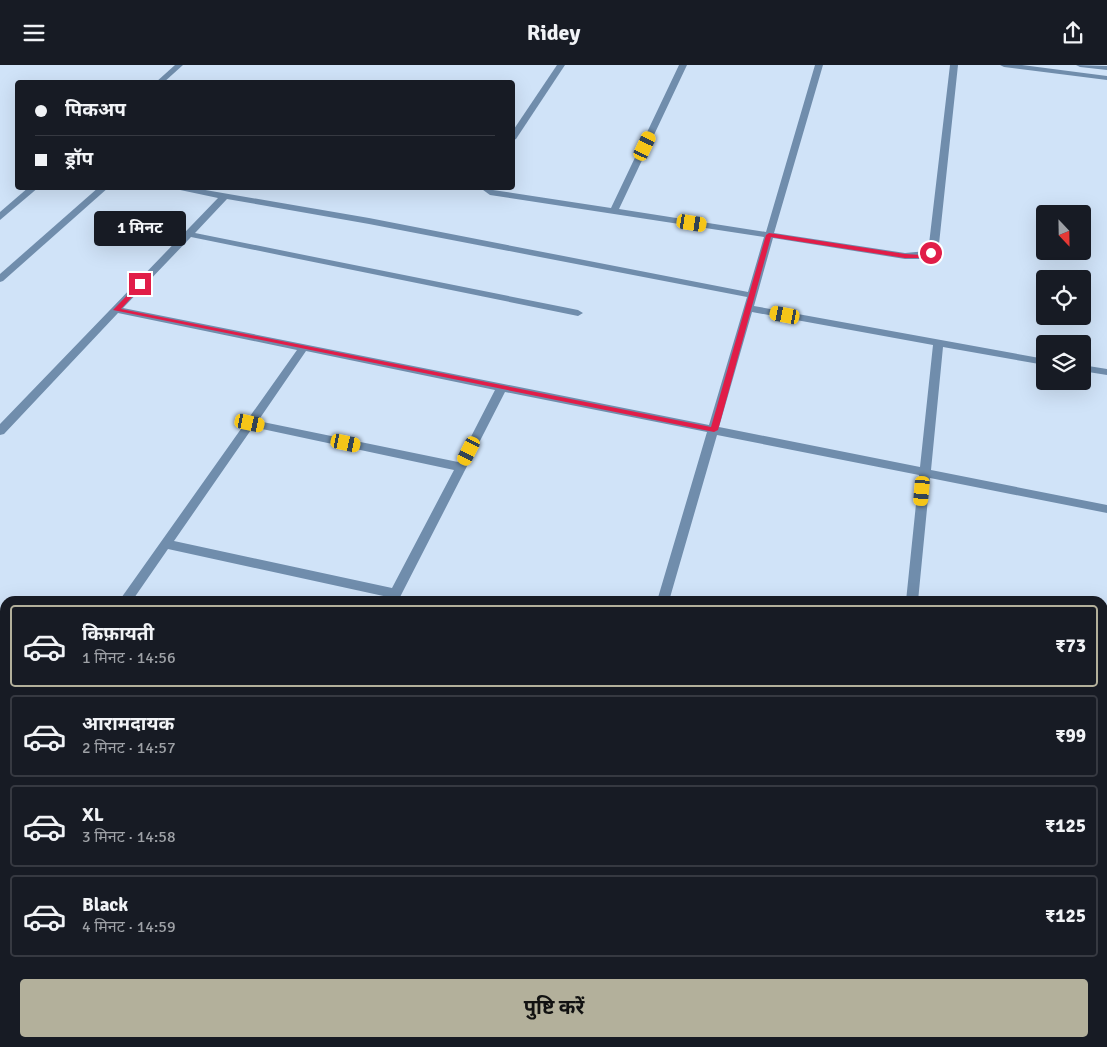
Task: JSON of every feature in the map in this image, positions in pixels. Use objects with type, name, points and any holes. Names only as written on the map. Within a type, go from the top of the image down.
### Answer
[{"type":"street","points":[[161,80],[178,65]]},
{"type":"street","points":[[515,134],[561,65]]},
{"type":"street","points":[[614,211],[683,65]]},
{"type":"street","points":[[664,596],[819,65]]},
{"type":"street","points":[[487,190],[490,192],[905,256],[923,256],[931,253],[934,243],[954,65]]},
{"type":"street","points":[[1004,65],[1060,69],[1107,78]]},
{"type":"street","points":[[1080,65],[1107,68]]},
{"type":"street","points":[[0,217],[32,190]]},
{"type":"street","points":[[0,279],[102,190]]},
{"type":"street","points":[[186,190],[378,223],[751,295]]},
{"type":"street","points":[[0,431],[224,197]]},
{"type":"street","points":[[188,234],[578,313]]},
{"type":"street","points":[[747,308],[1036,360]]},
{"type":"street","points":[[116,310],[1107,509]]},
{"type":"street","points":[[912,596],[938,343]]},
{"type":"street","points":[[129,596],[304,347]]},
{"type":"street","points":[[1091,369],[1107,372]]},
{"type":"street","points":[[395,596],[502,387]]},
{"type":"street","points":[[250,423],[461,467]]},
{"type":"street","points":[[165,544],[390,596]]},
{"type":"route","points":[[140,284],[116,310],[714,430],[769,235],[905,256],[923,256],[931,253]]}]
